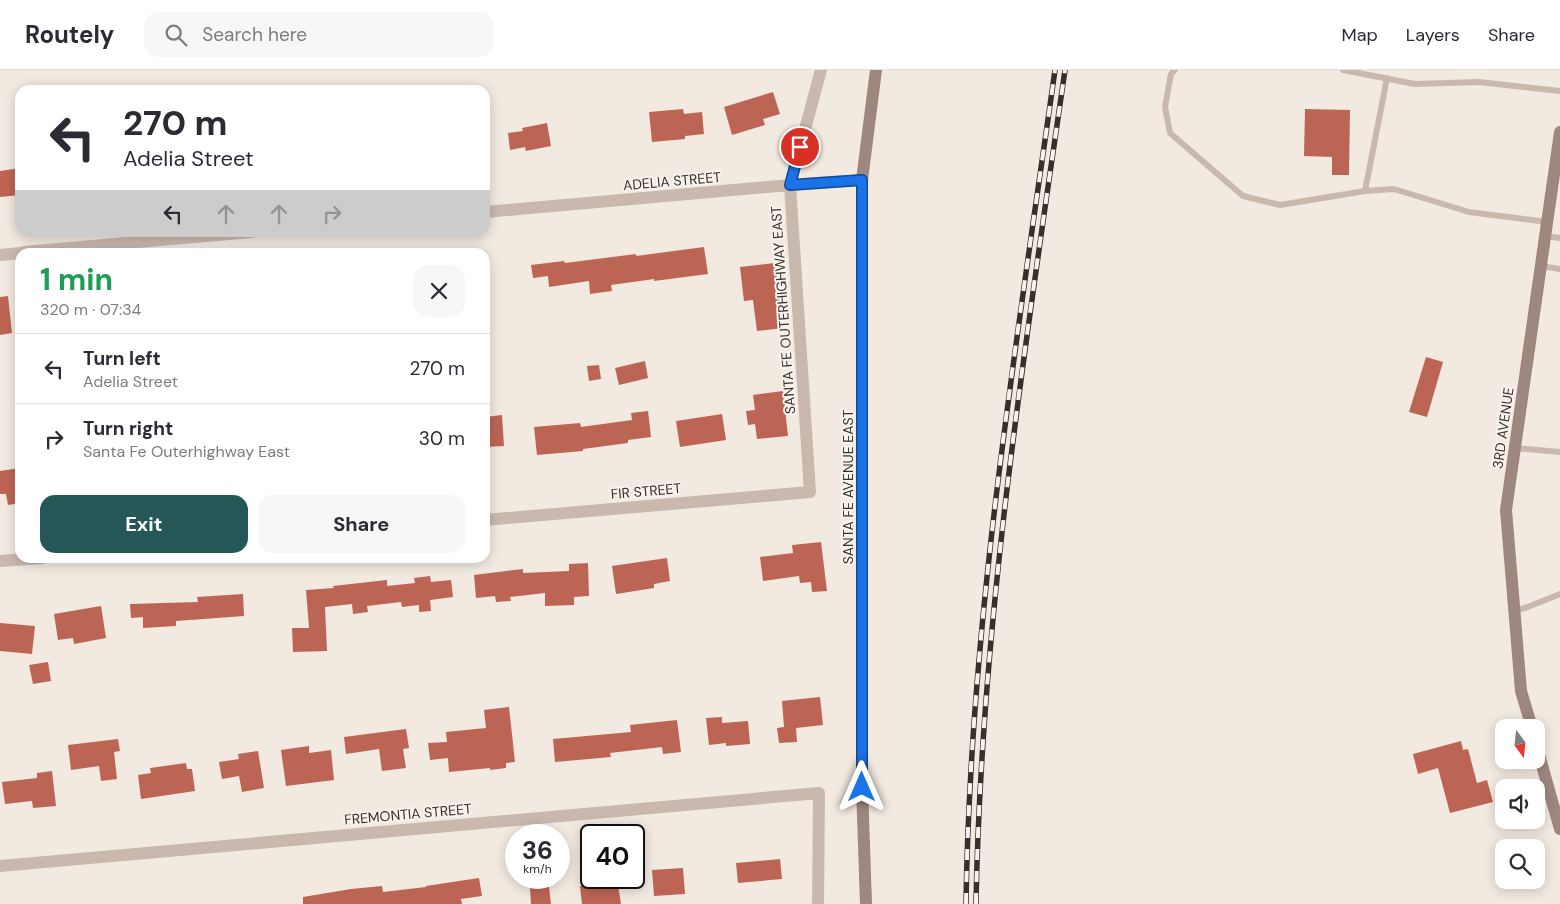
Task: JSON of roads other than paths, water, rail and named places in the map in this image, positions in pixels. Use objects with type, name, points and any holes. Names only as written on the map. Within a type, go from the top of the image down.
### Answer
[{"type":"street","name":"SANTA FE OUTERHIGHWAY EAST","points":[[810,492],[790,185],[821,70]]},
{"type":"street","name":"SANTA FE AVENUE EAST","points":[[866,904],[862,787],[862,180],[876,70]]},
{"type":"street","name":"3RD AVENUE","points":[[1530,719],[1522,691],[1506,510],[1560,132]]},
{"type":"street","name":"ADELIA STREET","points":[[490,212],[862,180]]},
{"type":"street","points":[[70,248],[195,237]]},
{"type":"street","points":[[0,255],[15,254]]},
{"type":"street","name":"FIR STREET","points":[[490,520],[810,492]]},
{"type":"street","points":[[0,561],[15,560]]},
{"type":"street","points":[[1543,769],[1560,829]]},
{"type":"street","name":"FREMONTIA STREET","points":[[0,866],[819,793],[818,904]]},
{"type":"lane","points":[[1175,70],[1172,74],[1165,107],[1170,133],[1243,196],[1280,205],[1365,190],[1394,189],[1469,212],[1547,222]]},
{"type":"lane","points":[[1343,70],[1416,84],[1479,82],[1560,91]]},
{"type":"lane","points":[[1365,190],[1387,78]]},
{"type":"lane","points":[[1545,236],[1560,238]]},
{"type":"lane","points":[[1541,266],[1560,269]]},
{"type":"lane","points":[[1515,448],[1560,452]]},
{"type":"lane","points":[[1515,610],[1560,594]]},
{"type":"railway","points":[[966,904],[969,799],[976,695],[997,486],[1055,70]]},
{"type":"railway","points":[[976,904],[986,695],[1007,486],[1065,70]]}]
